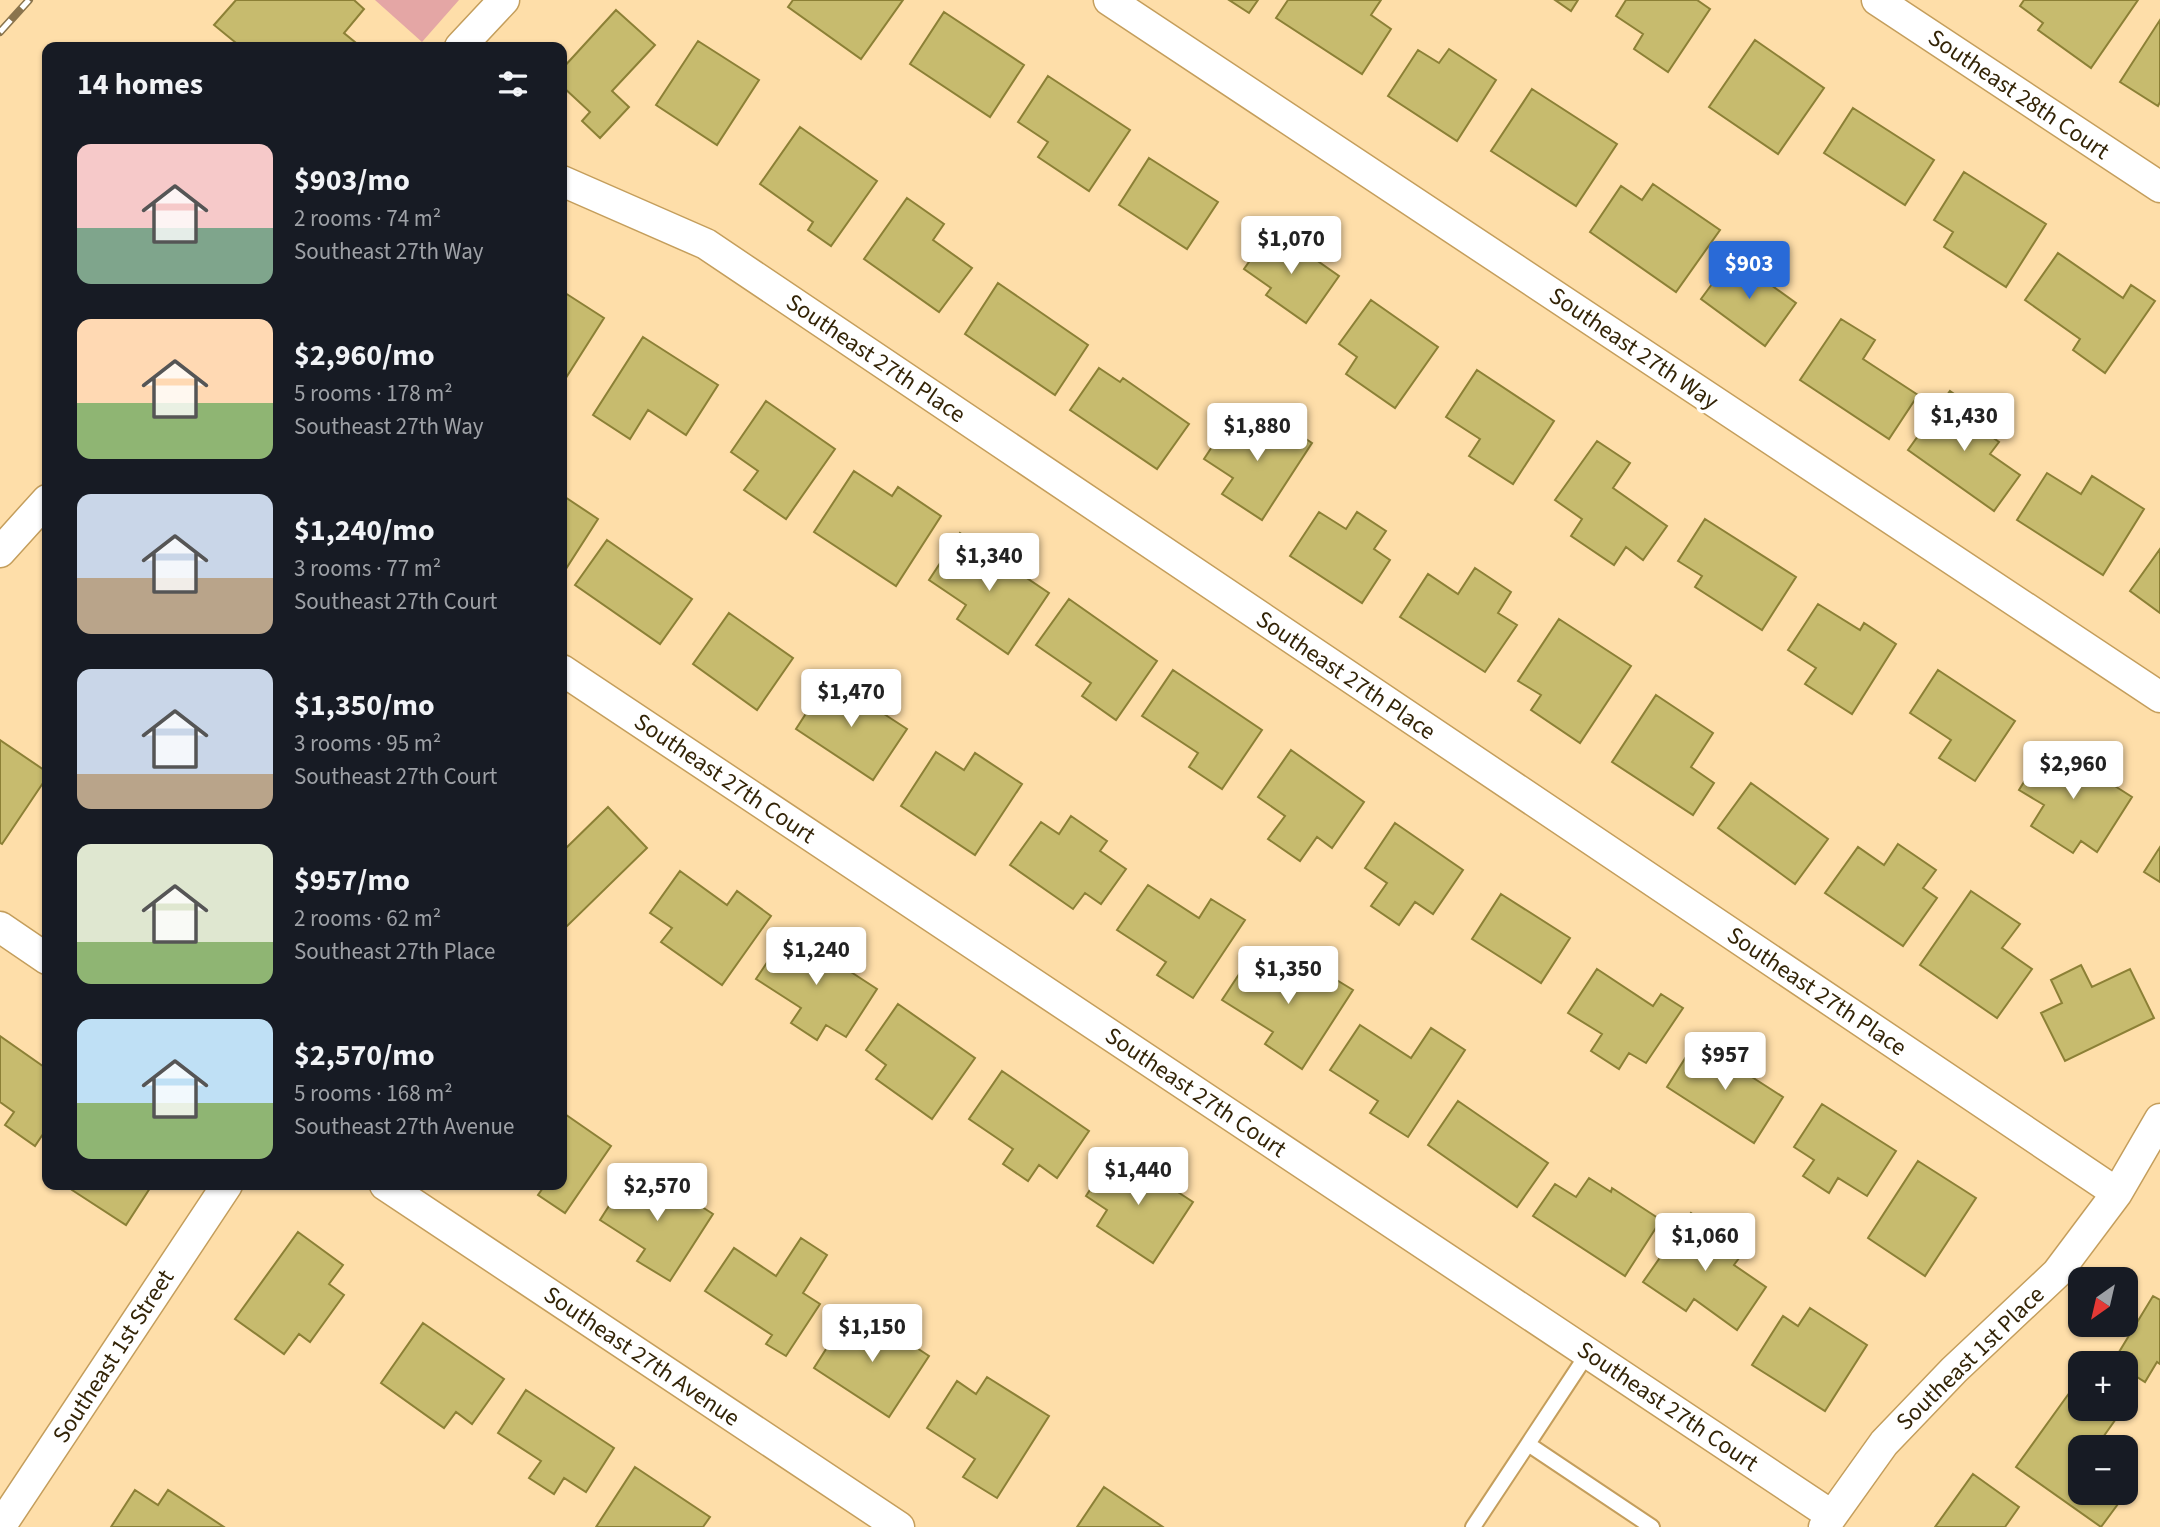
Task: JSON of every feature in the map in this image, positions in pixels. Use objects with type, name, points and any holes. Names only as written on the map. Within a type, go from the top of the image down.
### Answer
[{"type":"street","points":[[465,42],[503,0]]},
{"type":"street","name":"Southeast 27th Way","points":[[1108,0],[2160,696]]},
{"type":"street","name":"Southeast 28th Court","points":[[1877,0],[2160,187]]},
{"type":"street","name":"Southeast 27th Place","points":[[567,183],[706,244],[2117,1193]]},
{"type":"street","points":[[0,552],[42,506]]},
{"type":"street","name":"Southeast 27th Court","points":[[567,676],[1588,1353],[1827,1521]]},
{"type":"street","points":[[0,927],[42,956]]},
{"type":"street","name":"Southeast 1st Place","points":[[1827,1521],[1884,1443],[1954,1370],[2057,1273],[2117,1193],[2160,1119]]},
{"type":"street","name":"Southeast 1st Street","points":[[0,1527],[223,1190]]},
{"type":"street","name":"Southeast 27th Avenue","points":[[393,1190],[899,1527]]},
{"type":"lane","points":[[1473,1527],[1588,1353]]},
{"type":"lane","points":[[1528,1444],[1652,1527]]},
{"type":"shaded area","points":[[375,0],[459,0],[422,42]]},
{"type":"building","points":[[236,0],[354,0],[364,9],[344,33],[355,42],[235,42],[214,25]]},
{"type":"building","points":[[793,0],[903,0],[861,59],[788,7]]},
{"type":"building","points":[[1229,0],[1258,0],[1249,13]]},
{"type":"building","points":[[1288,0],[1381,0],[1371,15],[1391,29],[1362,74],[1276,18]]},
{"type":"building","points":[[1555,0],[1578,0],[1571,11]]},
{"type":"building","points":[[1626,0],[1697,0],[1710,9],[1668,72],[1634,49],[1643,34],[1616,16]]},
{"type":"building","points":[[2024,0],[2138,0],[2091,68],[2038,30],[2043,23],[2020,6]]},
{"type":"building","points":[[616,10],[655,45],[612,91],[629,107],[600,138],[582,121],[590,112],[567,91],[567,64]]},
{"type":"building","points":[[944,12],[1024,65],[990,117],[910,64]]},
{"type":"building","points":[[2160,20],[2160,102],[2158,106],[2120,82]]},
{"type":"building","points":[[1755,40],[1824,88],[1778,154],[1709,107]]},
{"type":"building","points":[[698,41],[759,80],[717,145],[656,105]]},
{"type":"building","points":[[1449,49],[1496,80],[1457,141],[1388,96],[1418,50],[1439,63]]},
{"type":"building","points":[[1048,76],[1130,130],[1089,191],[1038,157],[1048,142],[1018,122]]},
{"type":"building","points":[[1532,89],[1617,144],[1576,206],[1491,151]]},
{"type":"building","points":[[1853,108],[1934,160],[1905,205],[1824,153]]},
{"type":"building","points":[[800,127],[877,181],[831,246],[808,230],[813,222],[760,184]]},
{"type":"building","points":[[1149,158],[1218,202],[1187,249],[1119,205]]},
{"type":"building","points":[[1964,172],[2046,224],[2006,287],[1944,247],[1953,232],[1934,220]]},
{"type":"building","points":[[1653,184],[1720,230],[1676,292],[1590,232],[1621,186],[1642,200]]},
{"type":"building","points":[[907,198],[944,224],[933,240],[972,268],[939,312],[864,259]]},
{"type":"building","points":[[1272,229],[1339,276],[1306,323],[1266,295],[1271,288],[1244,269]]},
{"type":"building","points":[[2058,253],[2123,298],[2131,285],[2155,301],[2105,373],[2073,350],[2080,339],[2025,300]]},
{"type":"building","points":[[1732,257],[1796,303],[1765,346],[1701,299]]},
{"type":"building","points":[[998,283],[1088,345],[1055,395],[965,334]]},
{"type":"building","points":[[567,294],[604,318],[567,376]]},
{"type":"building","points":[[1371,300],[1438,347],[1395,408],[1346,374],[1357,357],[1339,344]]},
{"type":"building","points":[[1841,319],[1875,340],[1863,359],[1918,395],[1889,439],[1800,380]]},
{"type":"building","points":[[643,337],[718,385],[686,435],[648,410],[630,439],[593,415]]},
{"type":"building","points":[[1099,368],[1120,382],[1123,378],[1189,424],[1157,469],[1070,410]]},
{"type":"building","points":[[1477,370],[1554,421],[1513,484],[1469,456],[1480,439],[1446,417]]},
{"type":"building","points":[[1950,391],[1978,411],[1970,421],[1999,442],[1990,454],[2020,475],[1994,511],[1908,450]]},
{"type":"building","points":[[766,401],[835,449],[786,519],[744,490],[758,471],[731,452]]},
{"type":"building","points":[[1233,415],[1266,438],[1277,420],[1312,443],[1262,520],[1222,494],[1233,478],[1204,459]]},
{"type":"building","points":[[1597,441],[1630,463],[1613,488],[1667,526],[1643,560],[1626,547],[1614,565],[1571,536],[1582,519],[1555,500]]},
{"type":"building","points":[[854,471],[892,496],[898,487],[941,516],[896,586],[814,532]]},
{"type":"building","points":[[2047,473],[2081,494],[2092,476],[2144,509],[2103,575],[2017,520]]},
{"type":"building","points":[[567,498],[598,519],[567,567]]},
{"type":"building","points":[[1319,512],[1346,529],[1357,512],[1386,531],[1374,549],[1390,560],[1362,603],[1290,556]]},
{"type":"building","points":[[1705,519],[1796,577],[1762,630],[1695,587],[1702,576],[1678,561]]},
{"type":"building","points":[[960,533],[1049,593],[1008,654],[957,619],[966,605],[929,580]]},
{"type":"building","points":[[607,540],[692,599],[660,644],[575,585]]},
{"type":"building","points":[[2160,549],[2160,613],[2130,591]]},
{"type":"building","points":[[1475,568],[1511,592],[1498,613],[1517,625],[1485,672],[1400,617],[1428,574],[1458,594]]},
{"type":"building","points":[[1069,599],[1157,661],[1116,720],[1082,696],[1091,683],[1036,645]]},
{"type":"building","points":[[1818,604],[1860,630],[1864,623],[1896,644],[1852,714],[1805,684],[1816,668],[1788,650]]},
{"type":"building","points":[[729,613],[793,658],[757,710],[693,664]]},
{"type":"building","points":[[1559,619],[1631,666],[1580,743],[1531,710],[1541,695],[1518,681]]},
{"type":"building","points":[[1173,670],[1262,730],[1222,789],[1189,767],[1198,753],[1142,716]]},
{"type":"building","points":[[1938,670],[2015,721],[1975,781],[1939,758],[1951,740],[1910,713]]},
{"type":"building","points":[[829,678],[907,729],[873,780],[796,729]]},
{"type":"building","points":[[1656,695],[1713,733],[1691,767],[1714,783],[1693,815],[1612,762]]},
{"type":"building","points":[[0,740],[42,769],[42,784],[2,844]]},
{"type":"building","points":[[2048,743],[2132,797],[2097,852],[2081,841],[2073,853],[2031,826],[2044,805],[2019,790]]},
{"type":"building","points":[[1291,750],[1364,802],[1332,848],[1317,837],[1300,861],[1268,839],[1285,816],[1258,797]]},
{"type":"building","points":[[936,752],[964,770],[975,753],[1022,784],[975,855],[901,806]]},
{"type":"building","points":[[1751,783],[1828,839],[1795,884],[1718,828]]},
{"type":"building","points":[[608,807],[647,848],[567,926],[567,847]]},
{"type":"building","points":[[1071,816],[1107,841],[1100,851],[1126,869],[1101,904],[1085,893],[1073,909],[1010,865],[1041,822],[1059,834]]},
{"type":"building","points":[[1395,823],[1463,870],[1433,914],[1415,902],[1399,925],[1371,906],[1387,883],[1365,868]]},
{"type":"building","points":[[1898,844],[1936,870],[1923,888],[1937,898],[1903,946],[1825,893],[1858,847],[1884,865]]},
{"type":"building","points":[[2160,847],[2160,882],[2144,872]]},
{"type":"building","points":[[680,871],[727,905],[737,891],[771,916],[722,985],[661,942],[672,928],[650,913]]},
{"type":"building","points":[[1148,885],[1199,918],[1211,899],[1245,920],[1193,998],[1157,975],[1166,962],[1117,930]]},
{"type":"building","points":[[1971,891],[2020,924],[2002,948],[2032,969],[1997,1018],[1920,965]]},
{"type":"building","points":[[1501,894],[1570,938],[1541,983],[1472,939]]},
{"type":"building","points":[[788,931],[877,989],[846,1037],[826,1025],[817,1040],[791,1023],[801,1008],[756,979]]},
{"type":"building","points":[[1253,953],[1305,986],[1317,968],[1353,990],[1302,1069],[1265,1044],[1273,1032],[1222,1000]]},
{"type":"building","points":[[2081,965],[2092,987],[2130,969],[2154,1018],[2065,1061],[2041,1013],[2062,1003],[2051,980]]},
{"type":"building","points":[[1597,969],[1653,1006],[1661,994],[1683,1008],[1646,1063],[1629,1053],[1619,1069],[1591,1051],[1602,1034],[1568,1013]]},
{"type":"building","points":[[898,1004],[975,1058],[932,1119],[876,1079],[886,1065],[866,1050]]},
{"type":"building","points":[[1360,1025],[1411,1058],[1431,1028],[1465,1050],[1408,1137],[1370,1113],[1378,1101],[1330,1070]]},
{"type":"building","points":[[0,1036],[42,1065],[42,1136],[35,1146],[5,1125],[14,1112],[0,1102]]},
{"type":"building","points":[[1696,1041],[1783,1097],[1754,1143],[1667,1087]]},
{"type":"building","points":[[1002,1071],[1089,1131],[1057,1178],[1039,1165],[1028,1181],[1003,1164],[1013,1149],[969,1119]]},
{"type":"building","points":[[1458,1101],[1548,1163],[1517,1207],[1428,1145]]},
{"type":"building","points":[[1822,1104],[1896,1151],[1867,1196],[1838,1178],[1829,1193],[1803,1176],[1814,1160],[1794,1147]]},
{"type":"building","points":[[567,1115],[611,1146],[565,1213],[538,1195],[542,1190],[567,1190]]},
{"type":"building","points":[[1115,1151],[1193,1202],[1153,1263],[1097,1226],[1107,1210],[1086,1196]]},
{"type":"building","points":[[1918,1161],[1976,1198],[1925,1276],[1868,1238]]},
{"type":"building","points":[[628,1176],[650,1189],[657,1178],[713,1214],[670,1281],[637,1261],[645,1249],[600,1220]]},
{"type":"building","points":[[1589,1178],[1611,1192],[1612,1188],[1661,1220],[1625,1276],[1533,1216],[1555,1184],[1576,1197]]},
{"type":"building","points":[[72,1190],[149,1190],[126,1225]]},
{"type":"building","points":[[1691,1213],[1745,1250],[1734,1265],[1766,1287],[1737,1330],[1694,1299],[1686,1311],[1643,1282]]},
{"type":"building","points":[[298,1232],[343,1265],[329,1284],[344,1295],[310,1342],[299,1334],[284,1354],[235,1319]]},
{"type":"building","points":[[801,1238],[827,1255],[803,1293],[820,1304],[786,1356],[766,1344],[772,1335],[705,1291],[734,1248],[776,1276]]},
{"type":"building","points":[[2153,1296],[2160,1300],[2160,1364],[2157,1362],[2145,1382],[2138,1378],[2138,1351],[2120,1351],[2128,1337],[2138,1337],[2138,1321]]},
{"type":"building","points":[[1810,1308],[1867,1345],[1825,1411],[1752,1365],[1783,1316],[1798,1326]]},
{"type":"building","points":[[873,1319],[929,1356],[889,1417],[814,1368],[844,1321],[863,1333]]},
{"type":"building","points":[[423,1323],[504,1379],[472,1424],[456,1412],[444,1428],[381,1383]]},
{"type":"building","points":[[987,1377],[1049,1416],[997,1498],[963,1477],[975,1459],[927,1428],[957,1381],[976,1394]]},
{"type":"building","points":[[526,1390],[614,1448],[586,1492],[564,1478],[554,1494],[529,1478],[541,1461],[498,1433]]},
{"type":"building","points":[[2068,1395],[2068,1421],[2114,1421],[2105,1435],[2068,1435],[2068,1504],[2016,1467]]},
{"type":"building","points":[[635,1467],[710,1517],[703,1527],[596,1527]]},
{"type":"building","points":[[1973,1474],[2019,1507],[2005,1527],[1935,1527]]},
{"type":"building","points":[[1104,1487],[1163,1527],[1077,1527]]},
{"type":"building","points":[[135,1490],[158,1505],[168,1490],[224,1527],[111,1527]]},
{"type":"building","points":[[2070,1505],[2117,1505],[2101,1527]]},
{"type":"railway","points":[[0,32],[29,0]]}]
